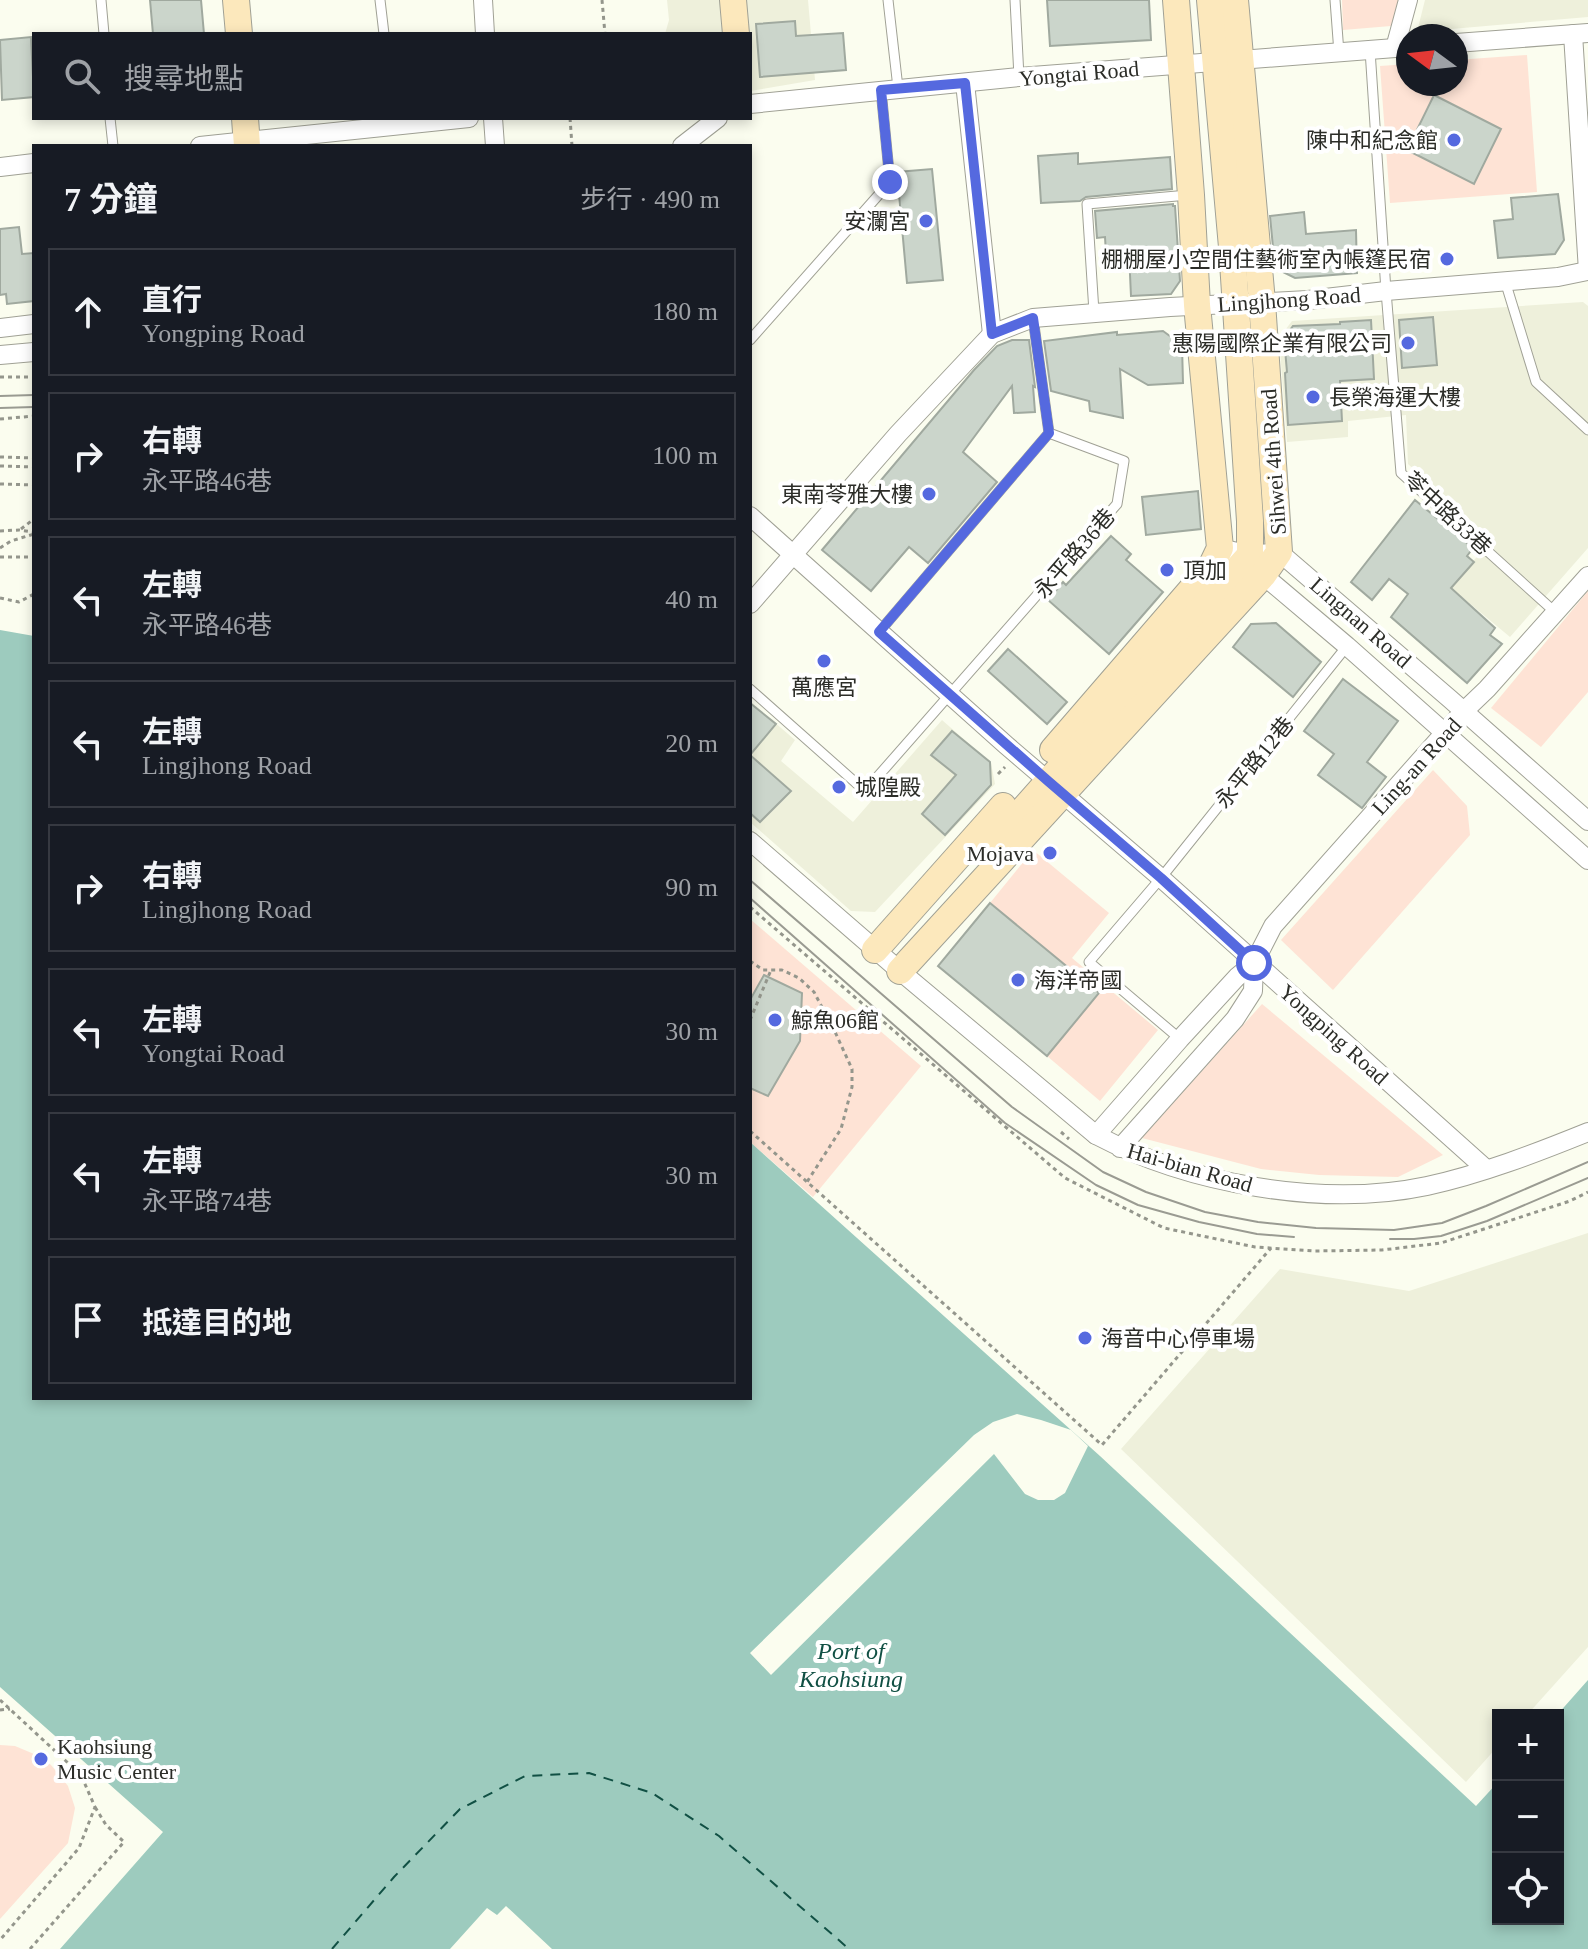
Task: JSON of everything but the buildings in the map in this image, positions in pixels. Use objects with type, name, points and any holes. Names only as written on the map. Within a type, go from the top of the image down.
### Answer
[{"type":"street","points":[[236,0],[239,32]]},
{"type":"street","points":[[483,0],[485,32]]},
{"type":"street","points":[[733,0],[736,32]]},
{"type":"street","points":[[1176,0],[1197,305],[1220,548]]},
{"type":"street","name":"Sihwei 4th Road","points":[[888,961],[1048,782],[1256,565],[1279,552],[1249,303],[1227,62],[1210,0]]},
{"type":"street","name":"Sihwei 4th Road","points":[[1227,62],[1235,0]]},
{"type":"street","points":[[1404,24],[1408,0]]},
{"type":"street","points":[[1468,42],[1580,33],[1588,271]]},
{"type":"street","name":"Yongtai Road","points":[[752,104],[1019,77],[1396,48]]},
{"type":"street","points":[[965,83],[992,334]]},
{"type":"street","points":[[208,144],[246,135],[431,120]]},
{"type":"street","points":[[493,120],[495,144]]},
{"type":"street","points":[[685,144],[715,120]]},
{"type":"street","points":[[0,167],[32,163]]},
{"type":"street","name":"Lingjhong Road","points":[[752,602],[898,434],[992,334],[1033,318],[1308,300],[1558,277],[1588,271]]},
{"type":"street","name":"Sihwei 4th Road","points":[[1249,303],[1250,521],[1256,565]]},
{"type":"street","points":[[0,328],[32,324]]},
{"type":"street","points":[[0,355],[32,352]]},
{"type":"street","name":"Yongping Road","points":[[752,518],[1486,1169]]},
{"type":"street","name":"Sihwei 4th Road","points":[[888,961],[1048,782],[1211,567],[1220,548]]},
{"type":"street","name":"Lingnan Road","points":[[1220,548],[1256,565],[1588,860]]},
{"type":"street","name":"Lingnan Road","points":[[1279,552],[1588,821]]},
{"type":"street","name":"Ling-an Road","points":[[1096,1135],[1180,1039],[1237,977],[1254,963],[1273,926],[1588,576]]},
{"type":"street","name":"Hai-bian Road","points":[[752,843],[1096,1135],[1161,1164],[1250,1185],[1310,1193],[1366,1193],[1425,1186],[1486,1169],[1588,1132]]},
{"type":"street","name":"Ling-an Road","points":[[1120,1148],[1235,1019],[1253,991],[1254,963]]},
{"type":"lane","points":[[101,0],[104,32]]},
{"type":"lane","points":[[380,0],[384,32]]},
{"type":"lane","points":[[752,338],[890,182],[888,0]]},
{"type":"lane","points":[[1015,0],[1019,77]]},
{"type":"lane","points":[[1335,0],[1339,53]]},
{"type":"lane","name":"苓中路33巷","points":[[1370,50],[1401,473],[1556,613]]},
{"type":"lane","points":[[110,120],[113,144]]},
{"type":"lane","points":[[1094,312],[1087,204],[1191,195]]},
{"type":"lane","points":[[1505,281],[1536,382],[1588,430]]},
{"type":"lane","points":[[879,632],[1049,433],[1033,318]]},
{"type":"lane","name":"永平路36巷","points":[[950,696],[1117,504],[1124,461],[1049,433]]},
{"type":"lane","name":"永平路12巷","points":[[1180,1039],[1089,962],[1161,878],[1347,646]]},
{"type":"lane","points":[[752,691],[865,791],[950,696]]},
{"type":"path","points":[[602,0],[605,32]]},
{"type":"path","points":[[570,120],[572,144]]},
{"type":"path","points":[[0,377],[32,377]]},
{"type":"path","points":[[0,419],[32,416]]},
{"type":"path","points":[[0,457],[32,458]]},
{"type":"path","points":[[0,466],[32,467]]},
{"type":"path","points":[[0,484],[32,485]]},
{"type":"path","points":[[19,530],[32,520]]},
{"type":"path","points":[[0,531],[32,533]]},
{"type":"path","points":[[0,548],[32,534]]},
{"type":"path","points":[[0,557],[32,557]]},
{"type":"path","points":[[0,598],[19,602],[32,595]]},
{"type":"path","points":[[752,962],[763,970],[782,970],[799,978],[814,992],[852,1069],[852,1087],[841,1129],[807,1182]]},
{"type":"path","points":[[752,1015],[771,970]]},
{"type":"path","points":[[752,1133],[1102,1445],[1271,1248]]},
{"type":"path","points":[[0,1700],[81,1775],[106,1825],[124,1842],[30,1949]]},
{"type":"path","points":[[0,1710],[10,1709]]},
{"type":"path","points":[[0,1940],[79,1848],[95,1807]]},
{"type":"shaded area","points":[[667,0],[808,0],[815,80],[752,91],[752,32],[666,32],[669,20]]},
{"type":"shaded area","points":[[1342,0],[1400,0],[1391,26],[1343,30]]},
{"type":"shaded area","points":[[1425,0],[1588,0],[1588,17],[1468,28],[1468,24],[1419,24]]},
{"type":"shaded area","points":[[1527,55],[1537,192],[1390,203],[1380,66],[1396,65],[1396,96],[1468,96],[1468,59]]},
{"type":"shaded area","points":[[1583,302],[1588,306],[1588,548],[1510,637],[1450,587],[1492,540],[1408,464],[1406,415],[1348,421],[1348,437],[1287,442],[1279,338],[1292,321]]},
{"type":"shaded area","points":[[1588,591],[1588,692],[1541,747],[1491,708]]},
{"type":"shaded area","points":[[752,703],[795,740],[781,761],[853,822],[942,720],[991,763],[995,784],[875,912],[851,911],[752,824]]},
{"type":"shaded area","points":[[1433,770],[1467,806],[1470,835],[1333,990],[1281,940]]},
{"type":"shaded area","points":[[1033,850],[1109,913],[1072,958],[1158,1030],[1100,1101],[1047,1056],[1099,993],[990,903]]},
{"type":"shaded area","points":[[752,921],[921,1066],[813,1197],[752,1144]]},
{"type":"shaded area","points":[[1262,1004],[1443,1155],[1398,1177],[1319,1175],[1261,1169],[1142,1138]]},
{"type":"shaded area","points":[[1588,1233],[1588,1647],[1532,1709],[1492,1709],[1492,1753],[1466,1782],[1121,1449],[1280,1269],[1409,1291]]},
{"type":"shaded area","points":[[0,1745],[15,1746],[51,1765],[68,1786],[75,1808],[68,1843],[0,1919]]},
{"type":"water","name":"Port of Kaohsiung","points":[[0,630],[32,636],[32,1400],[752,1400],[752,1144],[1100,1456],[1476,1806],[1492,1789],[1492,1925],[1564,1925],[1562,1709],[1588,1680],[1588,1949],[552,1949],[506,1906],[497,1915],[487,1908],[450,1949],[60,1949],[163,1832],[0,1687]]},
{"type":"pier","points":[[1017,1414],[1071,1430],[1088,1446],[1065,1493],[1054,1500],[1038,1500],[1025,1494],[994,1454],[771,1675],[750,1653],[974,1435],[993,1422]]},
{"type":"ferry route","points":[[332,1949],[394,1877],[460,1809],[525,1776],[589,1773],[652,1793],[719,1836],[849,1949]]},
{"type":"tram line","points":[[0,396],[32,395]]},
{"type":"tram line","points":[[0,408],[32,407]]},
{"type":"tram line","points":[[752,882],[1012,1107],[1103,1172],[1146,1192],[1205,1212],[1316,1228],[1394,1230],[1442,1223],[1588,1162]]},
{"type":"tram line","points":[[752,900],[1005,1123],[1096,1185],[1138,1205],[1199,1222],[1257,1234],[1294,1237]]},
{"type":"tram line","points":[[1390,1239],[1441,1236],[1487,1221],[1588,1178]]},
{"type":"place","name":"陳中和紀念館","points":[[1454,140]]},
{"type":"place","name":"安瀾宮","points":[[926,221]]},
{"type":"place","name":"棚棚屋小空間住藝術室內帳篷民宿","points":[[1447,259]]},
{"type":"place","name":"惠陽國際企業有限公司","points":[[1408,343]]},
{"type":"place","name":"長榮海運大樓","points":[[1313,397]]},
{"type":"place","name":"東南苓雅大樓","points":[[929,494]]},
{"type":"place","name":"頂加","points":[[1167,570]]},
{"type":"place","name":"萬應宮","points":[[824,661]]},
{"type":"place","name":"城隍殿","points":[[839,787]]},
{"type":"place","name":"Mojava","points":[[1050,853]]},
{"type":"place","name":"海洋帝國","points":[[1018,980]]},
{"type":"place","name":"鯨魚06館","points":[[775,1020]]},
{"type":"place","name":"海音中心停車場","points":[[1085,1338]]},
{"type":"place","name":"Kaohsiung Music Center","points":[[41,1759]]},
{"type":"route","points":[[890,182],[881,90],[965,83],[992,334],[1033,318],[1049,433],[879,632],[1254,963]]}]
